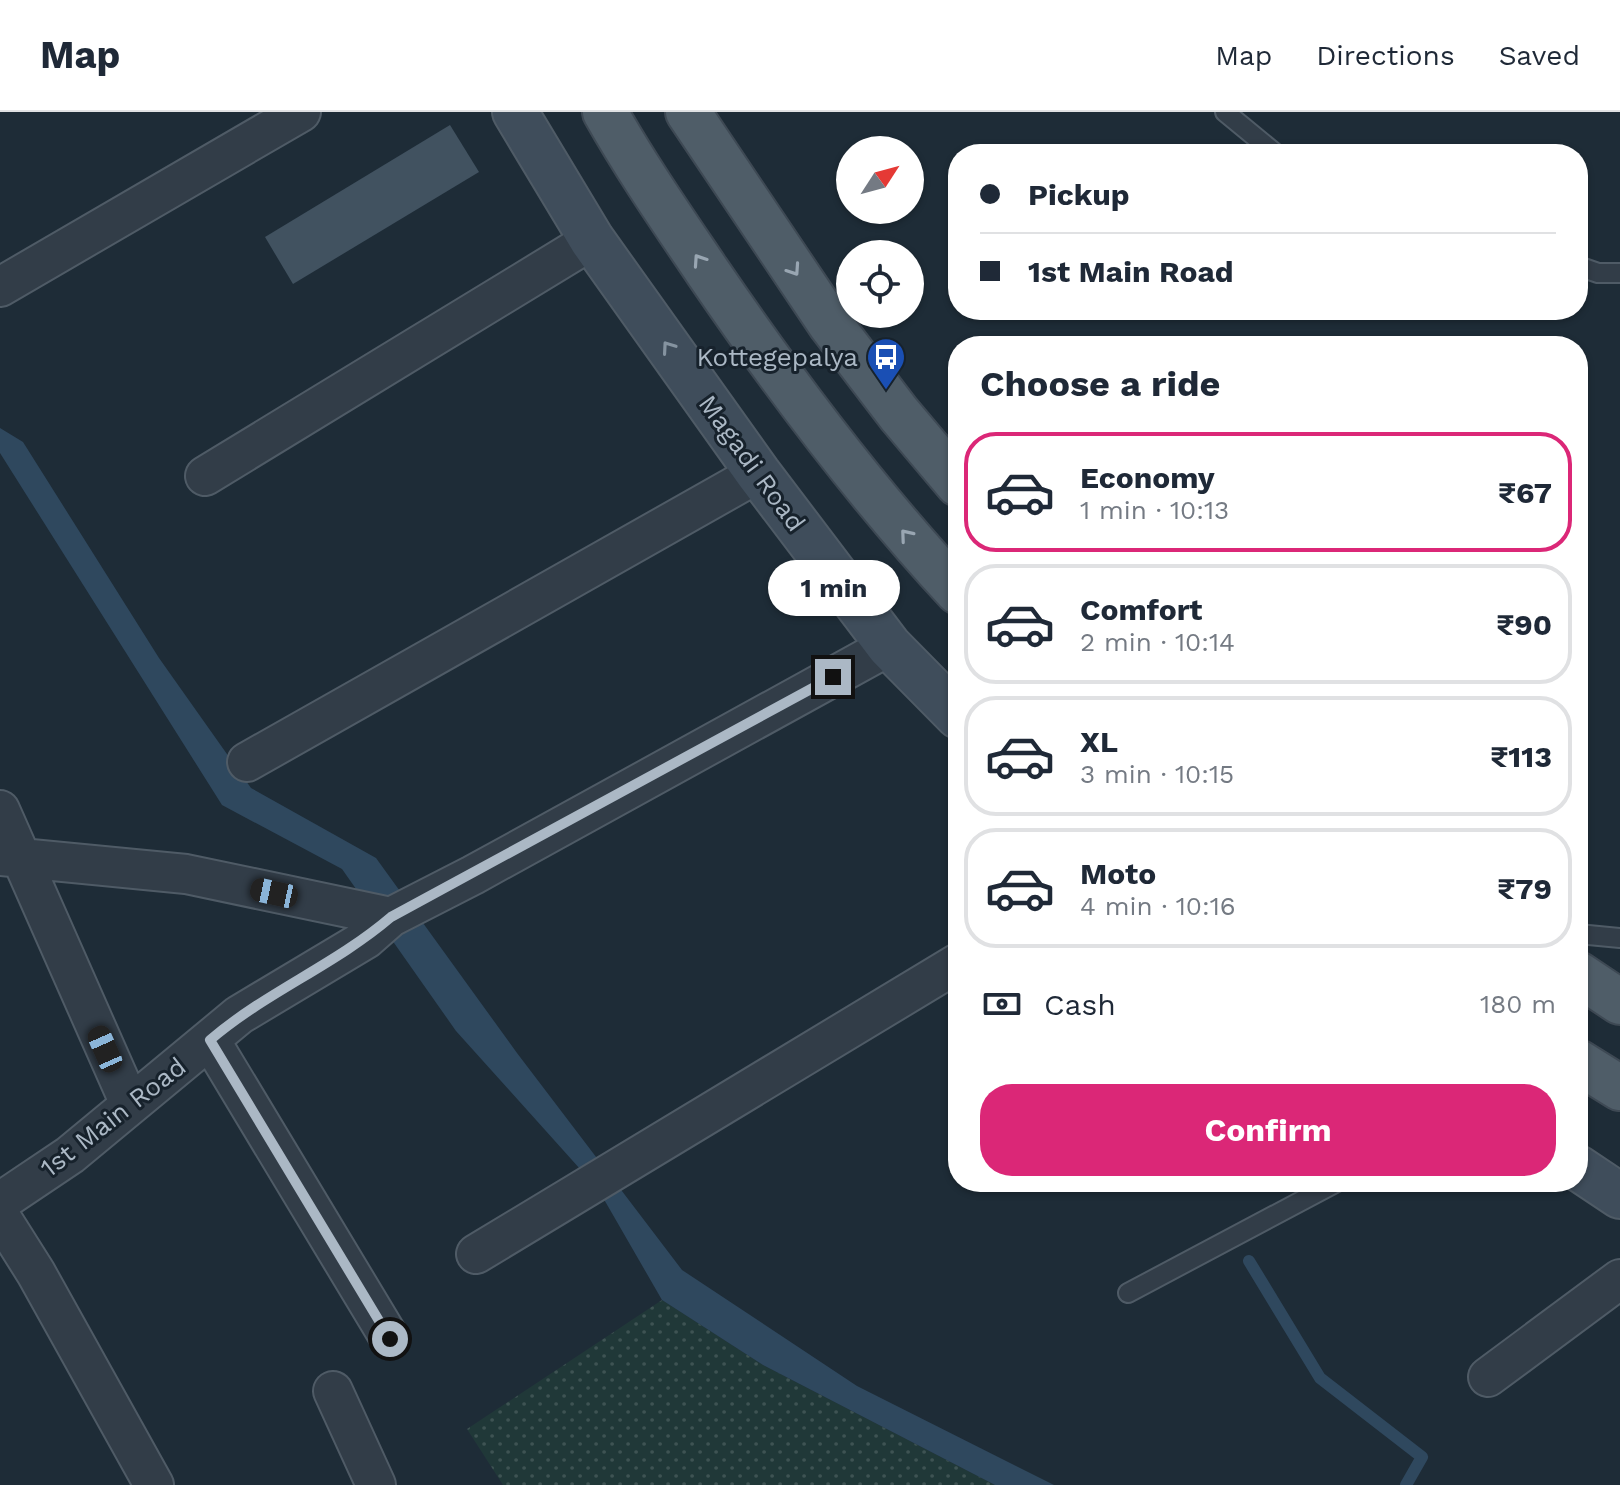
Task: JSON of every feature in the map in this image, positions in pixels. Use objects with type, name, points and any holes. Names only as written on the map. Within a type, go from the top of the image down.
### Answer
[{"type":"main road","points":[[605,112],[633,161],[772,367],[843,460],[948,581]]},
{"type":"main road","points":[[698,116],[831,325],[948,472]]},
{"type":"main road","points":[[1588,981],[1620,1002]]},
{"type":"main road","points":[[1588,1068],[1620,1088]]},
{"type":"street","points":[[0,287],[301,112]]},
{"type":"street","name":"Magadi Road","points":[[515,112],[592,240],[758,473],[889,646],[948,706]]},
{"type":"street","points":[[205,476],[592,240]]},
{"type":"street","points":[[247,762],[758,473]]},
{"type":"street","name":"1st Main Road","points":[[0,1202],[70,1155],[239,1015],[366,939],[391,917],[889,646]]},
{"type":"street","points":[[0,810],[10,856],[130,1104]]},
{"type":"street","points":[[10,856],[186,874],[391,917]]},
{"type":"street","points":[[476,1254],[948,969]]},
{"type":"street","points":[[210,1040],[390,1339]]},
{"type":"street","points":[[1588,1175],[1620,1196]]},
{"type":"street","points":[[0,1216],[36,1273],[154,1485]]},
{"type":"street","points":[[1488,1377],[1620,1279]]},
{"type":"street","points":[[333,1391],[376,1485]]},
{"type":"lane","points":[[1225,112],[1264,144]]},
{"type":"lane","points":[[1588,270],[1620,273]]},
{"type":"lane","points":[[1588,935],[1620,938]]},
{"type":"lane","points":[[1128,1293],[1318,1192]]},
{"type":"green space","points":[[662,1300],[763,1365],[995,1485],[503,1485],[467,1429]]},
{"type":"water","points":[[0,428],[23,442],[159,658],[251,788],[376,858],[517,1053],[682,1270],[857,1386],[1054,1485],[995,1485],[763,1365],[662,1300],[598,1189],[456,1031],[342,869],[222,805],[0,453]]},
{"type":"building","points":[[450,125],[479,172],[293,284],[265,237]]},
{"type":"waterway","points":[[1249,1261],[1320,1378],[1422,1457],[1406,1485]]},
{"type":"place","name":"Kottegepalya","points":[[886,391]]},
{"type":"route","points":[[390,1339],[210,1040],[239,1015],[366,939],[391,917],[833,677]]}]
